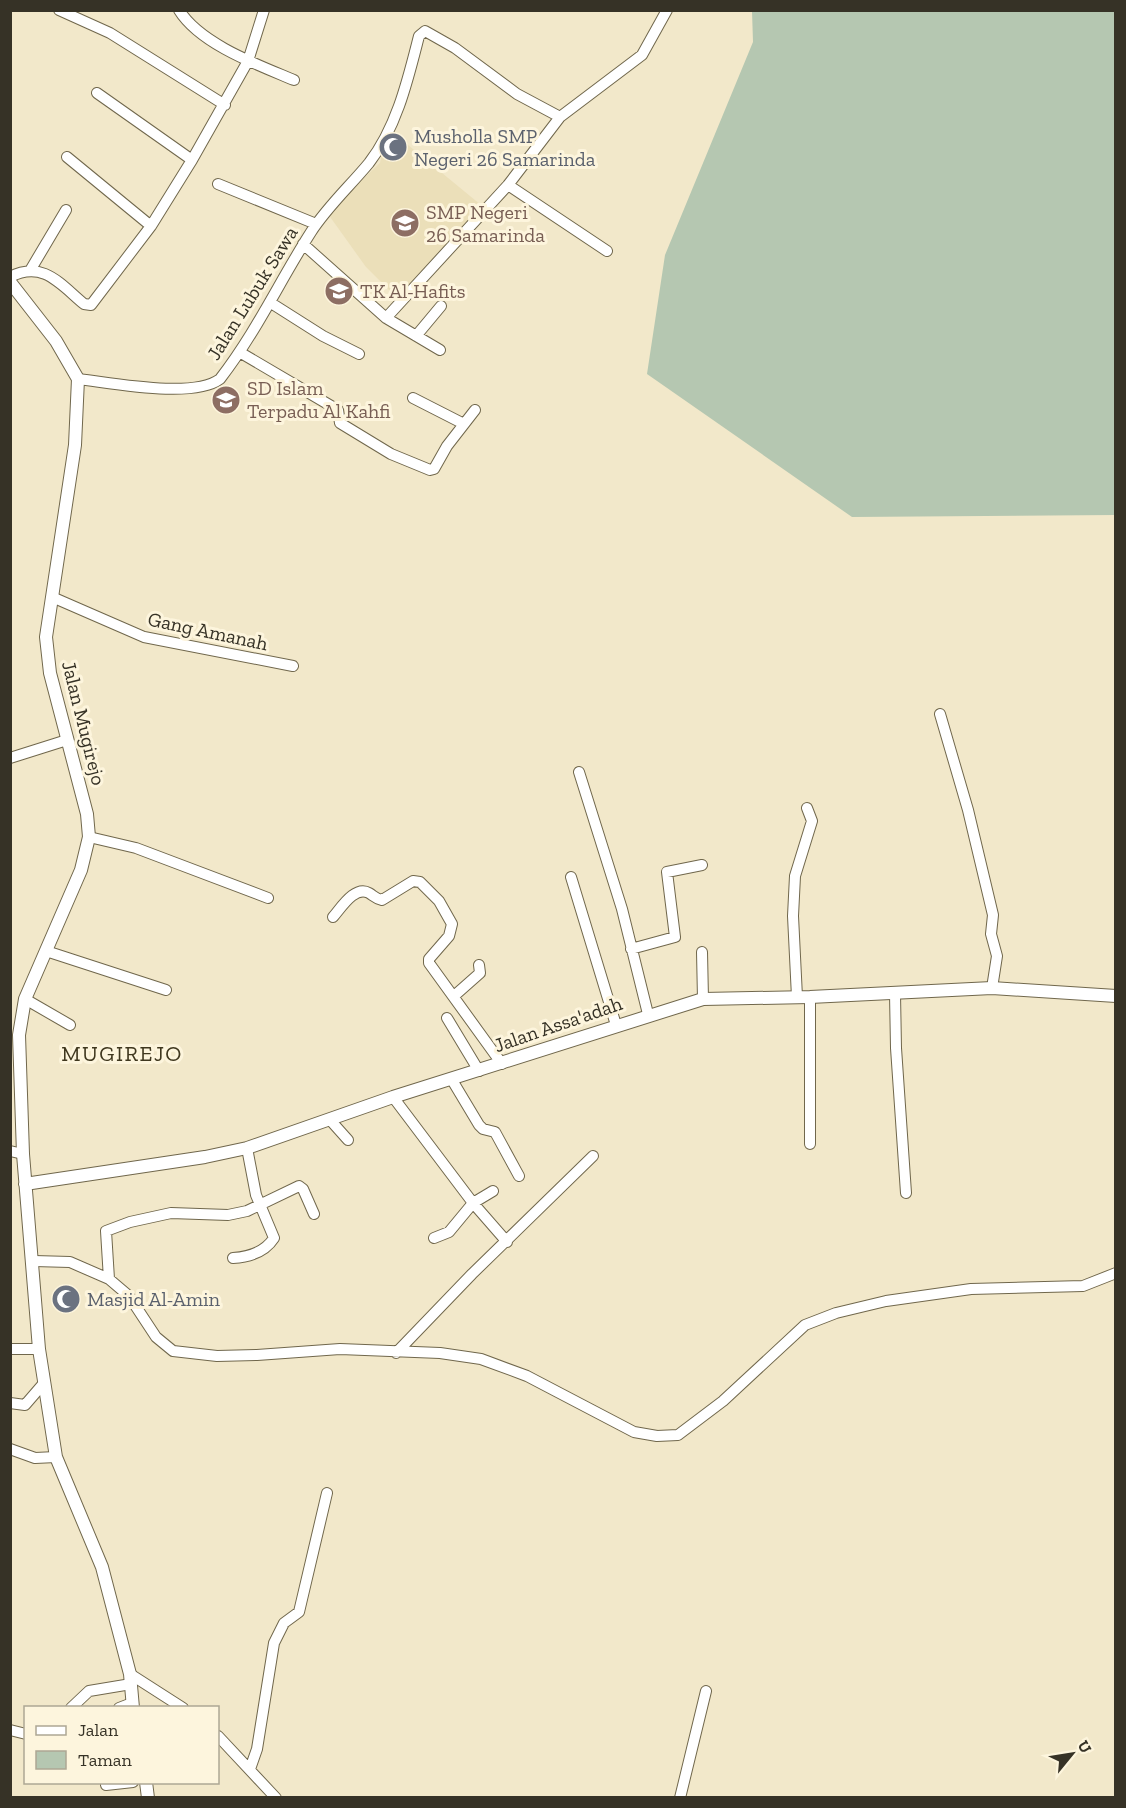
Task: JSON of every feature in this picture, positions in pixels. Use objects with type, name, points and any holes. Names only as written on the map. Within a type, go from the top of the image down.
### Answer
[{"type":"street","points":[[59,10],[111,33],[225,105]]},
{"type":"street","points":[[179,10],[192,26],[248,61],[294,81]]},
{"type":"street","points":[[10,277],[31,269],[41,272],[84,304],[91,305],[151,226],[225,105],[248,61],[264,10]]},
{"type":"street","points":[[386,318],[508,184],[560,117],[642,55],[667,10]]},
{"type":"street","name":"Jalan Lubuk Sawa","points":[[78,379],[191,390],[212,385],[220,379],[241,352],[272,303],[316,224],[369,162],[382,143],[392,124],[419,36],[425,32],[455,48],[517,94],[560,117]]},
{"type":"street","points":[[97,93],[192,160]]},
{"type":"street","points":[[67,157],[151,226]]},
{"type":"street","points":[[218,184],[316,224]]},
{"type":"street","points":[[508,184],[607,251]]},
{"type":"street","points":[[31,269],[66,210]]},
{"type":"street","points":[[303,244],[386,318],[440,350]]},
{"type":"street","points":[[10,282],[56,340],[78,379]]},
{"type":"street","points":[[272,303],[323,336],[359,354]]},
{"type":"street","points":[[417,336],[441,306]]},
{"type":"street","points":[[241,352],[338,410],[340,423],[391,454],[430,470],[434,469],[475,410]]},
{"type":"street","name":"Jalan Mugirejo","points":[[78,379],[75,445],[46,651],[87,814],[89,837],[70,899],[25,999],[19,1035],[17,1152],[25,1184],[34,1262],[39,1349],[56,1457],[102,1567],[130,1679],[133,1705]]},
{"type":"street","points":[[413,398],[464,424]]},
{"type":"street","name":"Gang Amanah","points":[[52,597],[144,637],[292,666]]},
{"type":"street","points":[[940,714],[968,810],[993,915],[991,934],[997,956],[992,988]]},
{"type":"street","points":[[10,758],[67,740]]},
{"type":"street","points":[[579,772],[622,909],[648,1014]]},
{"type":"street","points":[[807,808],[812,821],[795,876],[793,916],[804,997],[810,1143]]},
{"type":"street","points":[[89,837],[136,848],[268,898]]},
{"type":"street","points":[[631,949],[675,937],[668,872],[702,866]]},
{"type":"street","points":[[571,877],[616,1025]]},
{"type":"street","points":[[333,917],[353,895],[361,891],[367,891],[382,900],[413,881],[420,882],[439,901],[452,924],[450,936],[429,959],[434,971],[501,1064]]},
{"type":"street","points":[[46,951],[166,990]]},
{"type":"street","points":[[702,952],[703,999]]},
{"type":"street","points":[[454,996],[480,973],[478,965]]},
{"type":"street","name":"Jalan Assa'adah","points":[[25,1184],[205,1157],[247,1148],[331,1121],[393,1097],[452,1080],[648,1014],[703,999],[895,994],[992,988],[1116,996]]},
{"type":"street","points":[[895,994],[896,1048],[906,1193]]},
{"type":"street","points":[[25,999],[70,1024]]},
{"type":"street","points":[[447,1018],[479,1071]]},
{"type":"street","points":[[452,1080],[479,1125],[483,1129],[495,1132],[519,1176]]},
{"type":"street","points":[[393,1097],[473,1203],[507,1242]]},
{"type":"street","points":[[331,1121],[348,1140]]},
{"type":"street","points":[[232,1258],[253,1254],[272,1242],[273,1234],[260,1205],[250,1171],[247,1148]]},
{"type":"street","points":[[396,1353],[472,1274],[593,1156]]},
{"type":"street","points":[[109,1279],[106,1232],[110,1228],[171,1213],[228,1215],[260,1205],[298,1186],[303,1189],[314,1214]]},
{"type":"street","points":[[434,1238],[449,1232],[473,1203],[493,1191]]},
{"type":"street","points":[[34,1262],[70,1262],[109,1279],[129,1296],[156,1337],[173,1351],[217,1356],[340,1349],[440,1353],[481,1359],[527,1376],[634,1432],[657,1436],[678,1435],[723,1401],[805,1325],[836,1313],[886,1301],[971,1288],[1083,1286],[1116,1273]]},
{"type":"street","points":[[10,1349],[39,1349]]},
{"type":"street","points":[[10,1402],[25,1405],[44,1383]]},
{"type":"street","points":[[10,1449],[35,1458],[56,1457]]},
{"type":"street","points":[[250,1769],[257,1749],[274,1643],[284,1623],[299,1612],[327,1493]]},
{"type":"street","points":[[72,1706],[89,1691],[130,1679],[181,1706]]},
{"type":"street","points":[[680,1797],[706,1692]]},
{"type":"street","points":[[219,1737],[276,1797]]},
{"type":"street","points":[[106,1785],[115,1784]]},
{"type":"shaded area","name":"SMP Negeri 26 Samarinda","points":[[391,131],[487,210],[401,302],[366,267],[328,214],[380,163],[384,143]]},
{"type":"green space","points":[[752,11],[1115,11],[1115,515],[852,517],[647,374],[665,255],[753,42]]},
{"type":"place","name":"Musholla SMP Negeri 26 Samarinda","points":[[393,147]]},
{"type":"place","name":"SMP Negeri 26 Samarinda","points":[[405,223]]},
{"type":"place","name":"TK Al-Hafits","points":[[339,291]]},
{"type":"place","name":"SD Islam Terpadu Al Kahfi","points":[[226,400]]},
{"type":"place","name":"Masjid Al-Amin","points":[[66,1299]]},
{"type":"district","name":"MUGIREJO","points":[[122,1053]]}]
